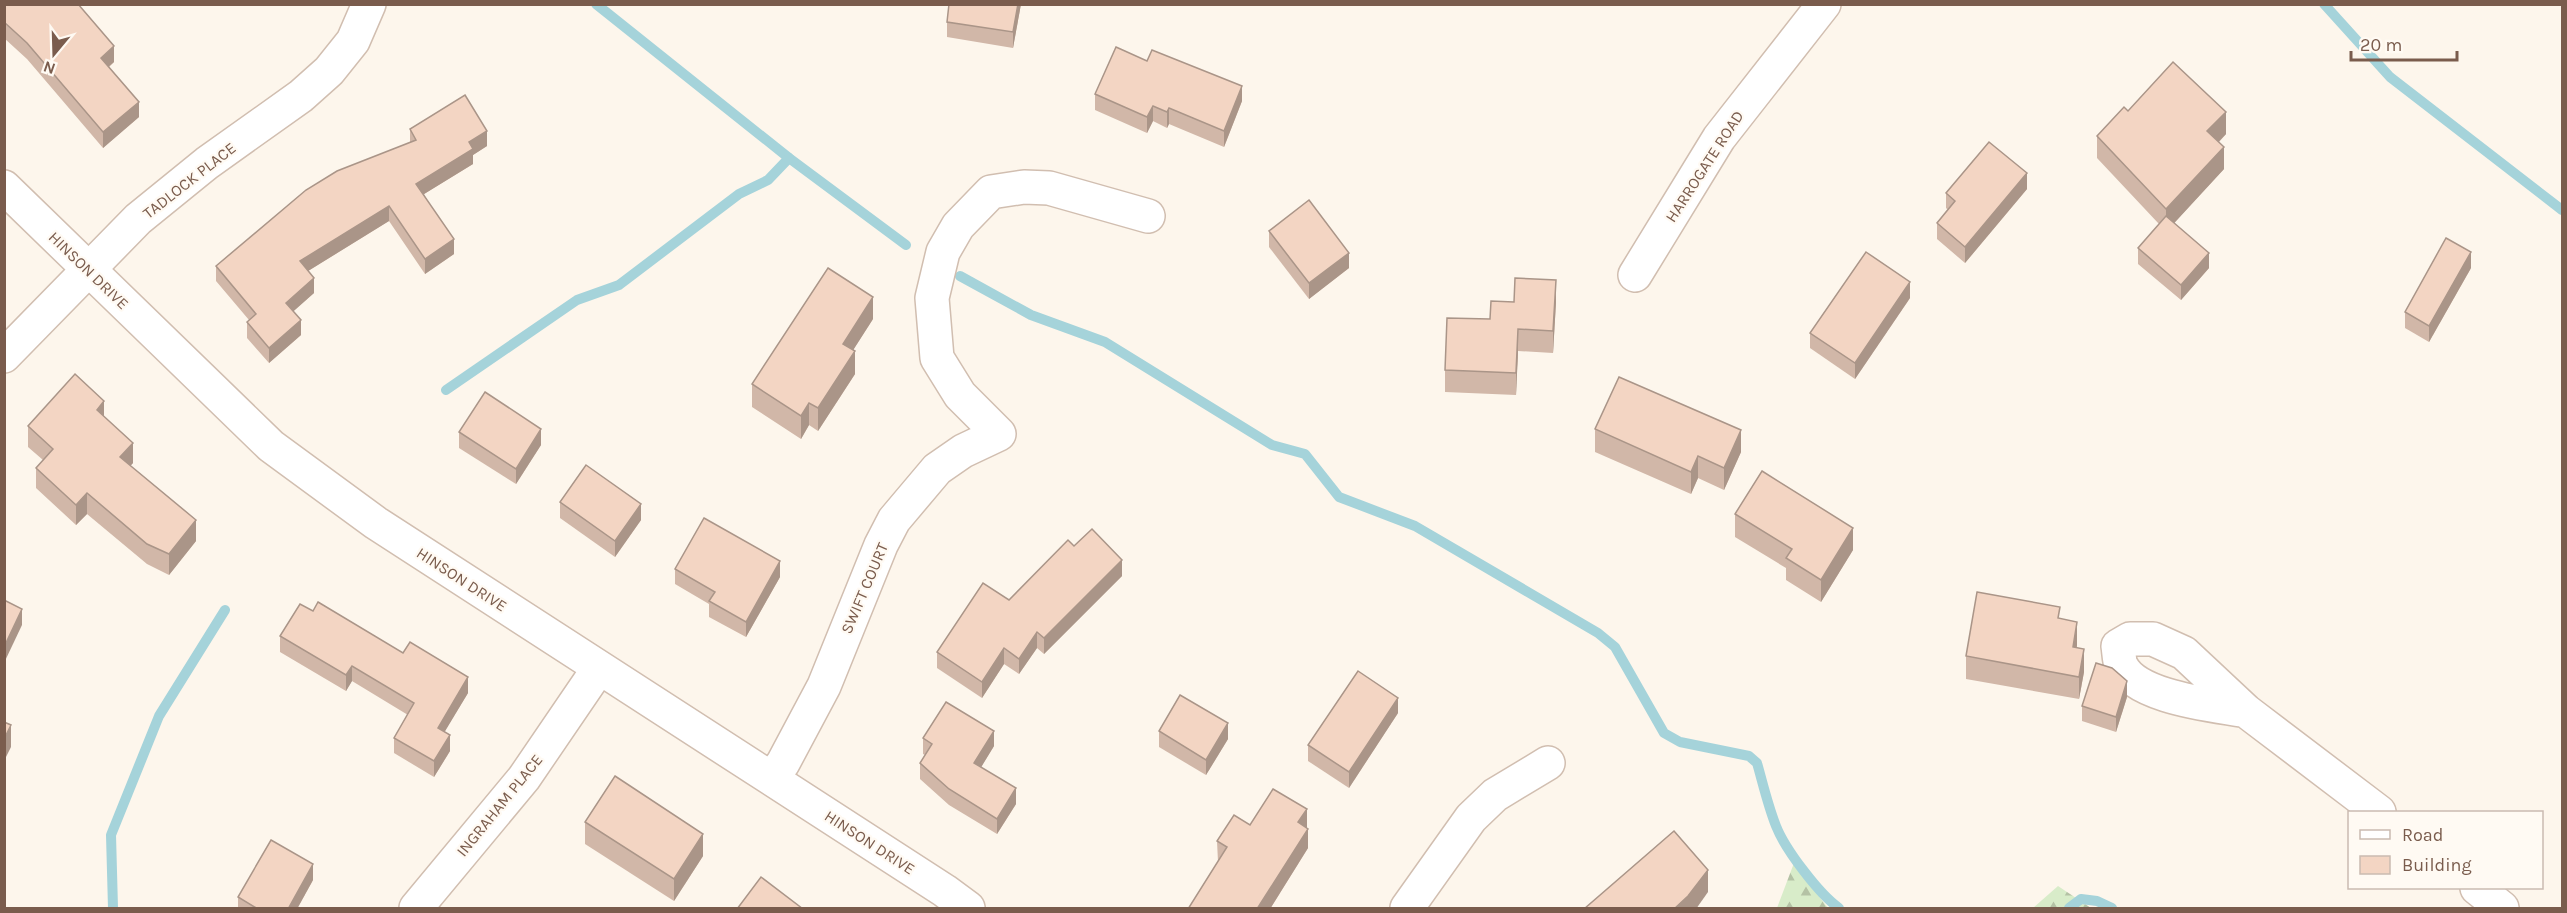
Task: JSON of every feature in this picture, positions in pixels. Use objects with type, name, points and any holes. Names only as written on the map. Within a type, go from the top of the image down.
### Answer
[{"type":"street","name":"HARROGATE ROAD","points":[[1635,275],[1719,138],[1824,4]]},
{"type":"street","name":"TADLOCK PLACE","points":[[4,356],[138,219],[207,163],[301,96],[329,71],[353,41],[369,5]]},
{"type":"street","name":"HINSON DRIVE","points":[[4,187],[271,446],[376,523],[772,778],[945,891],[968,909]]},
{"type":"street","name":"SWIFT COURT","points":[[772,778],[783,763],[824,686],[881,545],[894,520],[937,469],[963,452],[999,434],[960,395],[937,358],[932,297],[943,252],[958,226],[991,192],[1024,187],[1049,188],[1148,216]]},
{"type":"street","name":"INGRAHAM PLACE","points":[[416,909],[524,778],[599,668]]},
{"type":"street","points":[[2246,711],[2376,811]]},
{"type":"street","points":[[1407,909],[1471,818],[1495,795],[1548,763]]},
{"type":"street","points":[[2478,889],[2502,909]]},
{"type":"green space","points":[[1794,864],[1828,908],[1777,908]]},
{"type":"green space","points":[[2058,886],[2091,908],[2033,908]]},
{"type":"building","points":[[4,4],[78,4],[114,46],[101,58],[139,102],[103,132],[27,43],[4,22]]},
{"type":"building","points":[[949,4],[1018,4],[1013,32],[947,22]]},
{"type":"building","points":[[1116,47],[1147,61],[1152,50],[1242,86],[1224,131],[1169,108],[1167,112],[1153,106],[1147,117],[1095,94]]},
{"type":"building","points":[[2173,62],[2226,112],[2207,131],[2224,147],[2166,209],[2097,136],[2124,107],[2128,111]]},
{"type":"building","points":[[465,95],[487,131],[469,142],[473,149],[416,184],[454,239],[425,259],[389,206],[300,261],[314,278],[286,303],[301,320],[269,348],[247,322],[256,314],[216,266],[306,190],[337,171],[416,140],[410,129]]},
{"type":"building","points":[[1989,142],[2027,173],[1965,247],[1937,223],[1955,201],[1946,193]]},
{"type":"building","points":[[1309,200],[1349,253],[1309,283],[1269,231]]},
{"type":"building","points":[[2166,216],[2209,253],[2181,285],[2138,248]]},
{"type":"building","points":[[2446,238],[2471,252],[2429,326],[2405,312]]},
{"type":"building","points":[[1866,252],[1910,282],[1855,363],[1810,333]]},
{"type":"building","points":[[828,268],[873,297],[843,344],[855,351],[818,408],[809,403],[801,416],[752,384]]},
{"type":"building","points":[[1515,278],[1556,280],[1553,331],[1518,329],[1516,373],[1445,370],[1447,318],[1490,319],[1491,301],[1514,302]]},
{"type":"building","points":[[75,374],[104,401],[97,410],[133,443],[120,457],[196,520],[169,554],[147,544],[87,493],[76,505],[36,468],[53,449],[28,426]]},
{"type":"building","points":[[1619,377],[1741,430],[1724,468],[1698,456],[1691,472],[1595,429]]},
{"type":"building","points":[[485,392],[541,429],[516,469],[459,432]]},
{"type":"building","points":[[586,465],[641,504],[615,541],[560,502]]},
{"type":"building","points":[[1762,471],[1853,528],[1821,580],[1786,558],[1792,549],[1735,514]]},
{"type":"building","points":[[704,518],[780,561],[746,622],[709,601],[715,592],[675,569]]},
{"type":"building","points":[[1092,529],[1122,560],[1044,638],[1037,632],[1019,659],[1004,648],[982,682],[937,652],[983,583],[1009,600],[1068,540],[1074,546]]},
{"type":"building","points":[[1977,592],[2060,607],[2058,618],[2077,622],[2073,647],[2084,649],[2079,677],[1966,656]]},
{"type":"building","points":[[4,600],[22,609],[4,647]]},
{"type":"building","points":[[318,602],[403,653],[410,642],[468,677],[438,728],[450,735],[434,761],[394,738],[414,703],[352,666],[346,675],[280,636],[300,604],[313,611]]},
{"type":"building","points":[[2096,663],[2112,668],[2127,681],[2116,717],[2082,706]]},
{"type":"building","points":[[1358,671],[1398,698],[1349,772],[1308,745]]},
{"type":"building","points":[[1180,695],[1228,723],[1206,760],[1159,731]]},
{"type":"building","points":[[946,702],[994,731],[974,763],[1016,788],[997,819],[949,789],[920,763],[932,744],[923,738]]},
{"type":"building","points":[[4,722],[11,725],[4,739]]},
{"type":"building","points":[[615,776],[703,834],[674,879],[585,822]]},
{"type":"building","points":[[1273,789],[1307,809],[1298,822],[1308,829],[1257,909],[1188,909],[1227,847],[1217,841],[1234,815],[1250,825]]},
{"type":"building","points":[[1674,831],[1708,870],[1688,896],[1674,909],[1584,909]]},
{"type":"building","points":[[271,840],[313,864],[288,909],[258,909],[238,897]]},
{"type":"building","points":[[761,877],[803,909],[737,909]]},
{"type":"waterway","points":[[596,4],[789,158],[906,245]]},
{"type":"waterway","points":[[2324,4],[2390,77],[2562,210]]},
{"type":"waterway","points":[[446,390],[577,300],[619,285],[739,194],[768,180],[789,158]]},
{"type":"waterway","points":[[960,276],[1031,315],[1105,342],[1272,445],[1305,454],[1339,497],[1415,526],[1598,633],[1615,647],[1664,733],[1680,742],[1749,756],[1757,763],[1780,836],[1813,882],[1839,908]]},
{"type":"waterway","points":[[113,908],[111,835],[159,716],[225,610]]},
{"type":"waterway","points":[[2069,908],[2081,899],[2097,901],[2112,908]]}]
